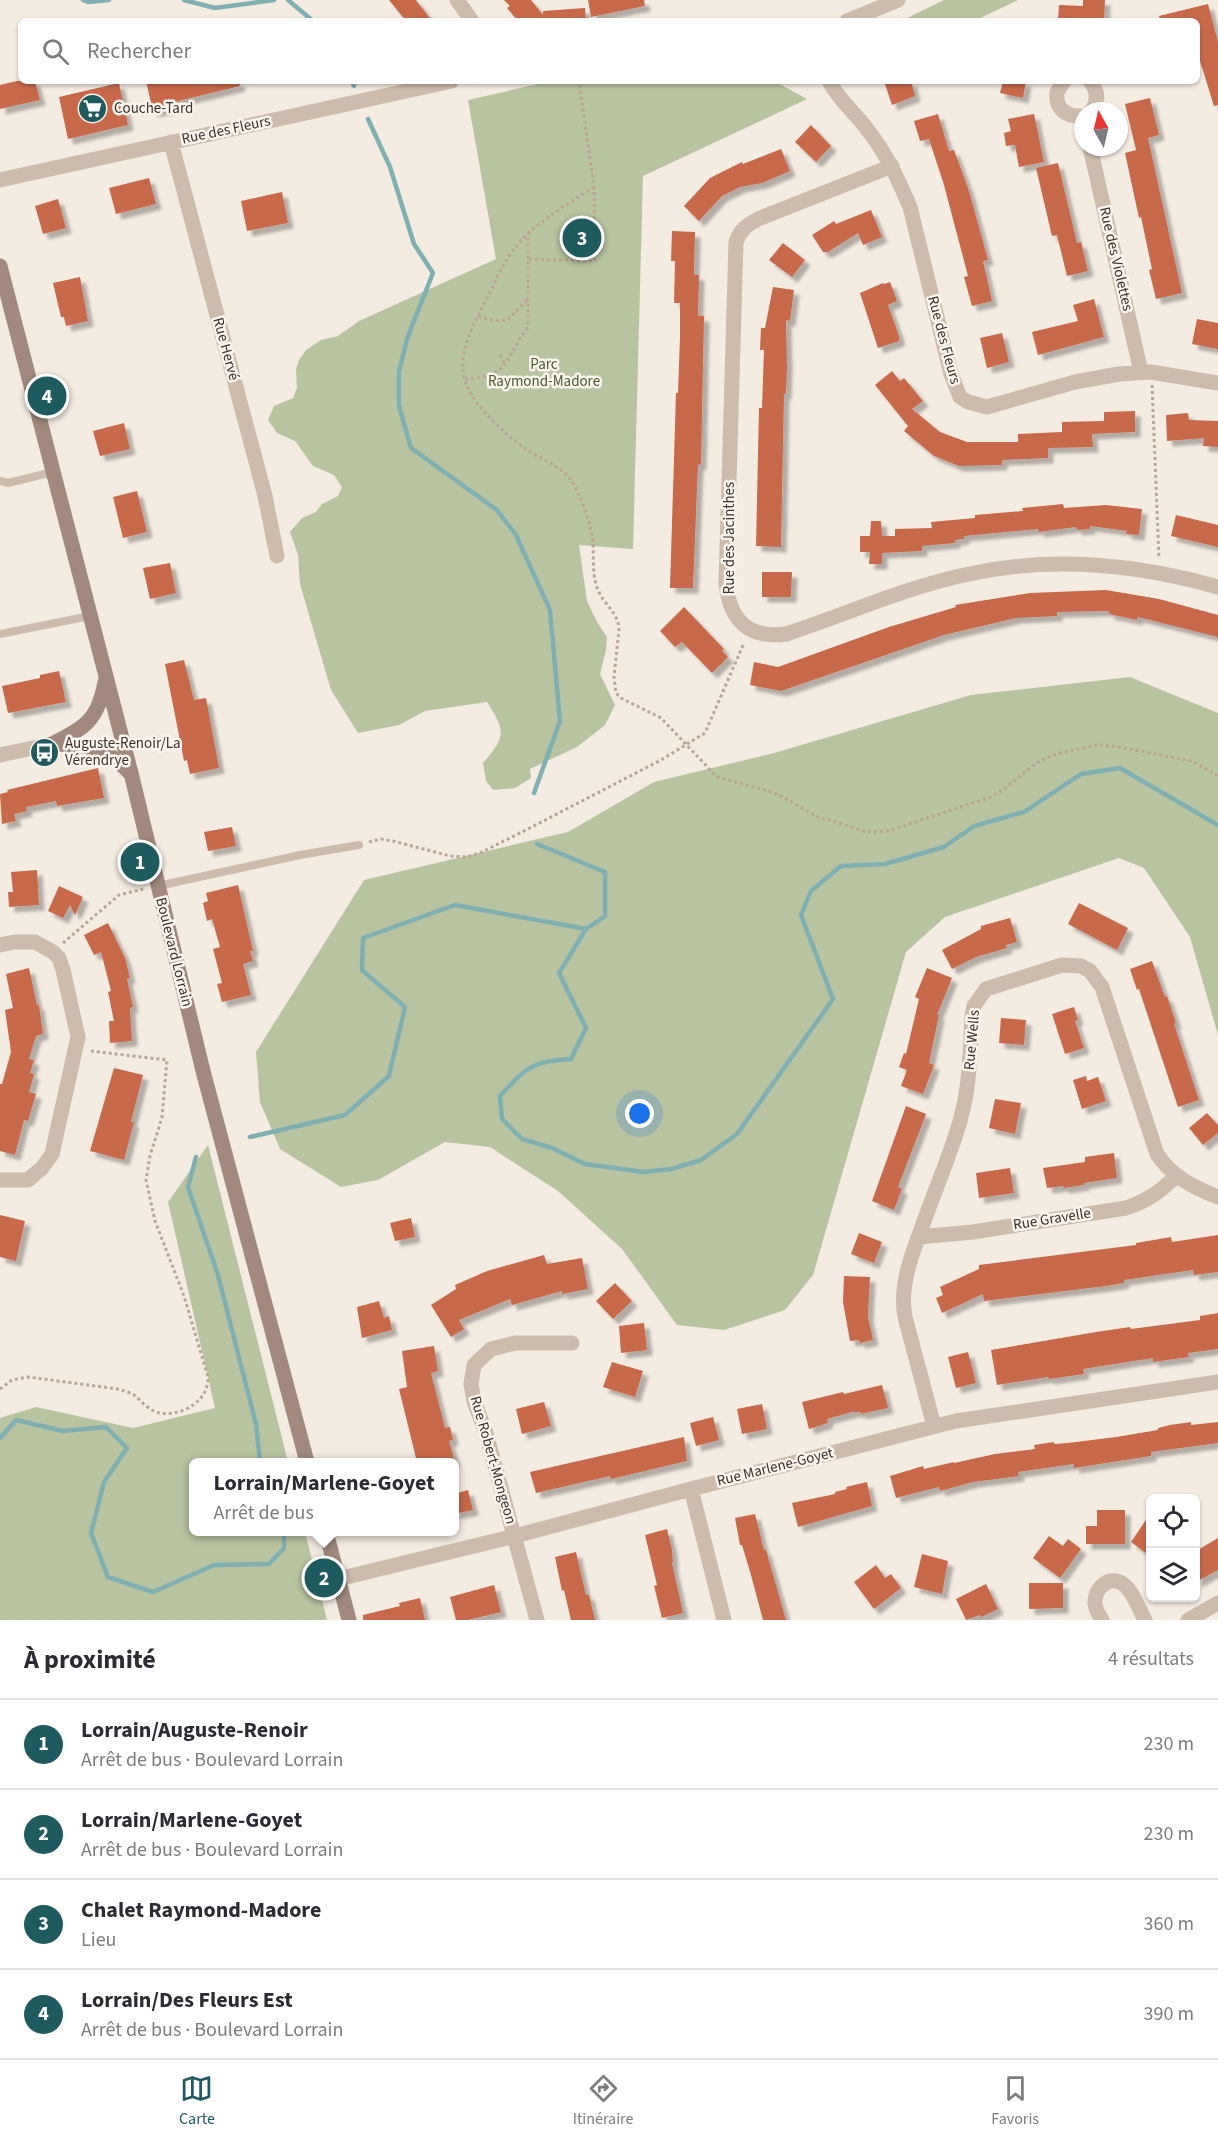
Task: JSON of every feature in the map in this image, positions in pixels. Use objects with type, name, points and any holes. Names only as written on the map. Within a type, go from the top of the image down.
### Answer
[{"type":"main road","name":"Boulevard Lorrain","points":[[0,266],[131,773],[203,1071],[306,1458]]},
{"type":"main road","points":[[0,288],[9,302]]},
{"type":"main road","points":[[52,744],[80,730],[91,721],[103,696],[106,677]]},
{"type":"main road","points":[[52,744],[80,745],[104,750],[131,773]]},
{"type":"main road","points":[[327,1536],[349,1620]]},
{"type":"street","points":[[457,0],[470,18]]},
{"type":"street","points":[[854,18],[898,0]]},
{"type":"street","name":"Rue des Fleurs","points":[[0,180],[438,84]]},
{"type":"street","name":"Rue des Fleurs","points":[[831,84],[838,97],[877,141],[892,166],[910,207],[951,374],[960,397],[968,402],[987,407],[1074,382],[1146,372],[1218,383]]},
{"type":"street","points":[[1062,84],[1057,92],[1059,107],[1065,114],[1074,117]]},
{"type":"street","points":[[1092,84],[1097,96],[1095,102]]},
{"type":"street","name":"Rue Hervé","points":[[171,142],[265,496],[277,556]]},
{"type":"street","name":"Rue des Violettes","points":[[1092,156],[1146,372]]},
{"type":"street","name":"Rue des Jacinthes","points":[[750,630],[735,616],[730,606],[726,584],[736,242],[739,233],[747,224],[892,166]]},
{"type":"street","points":[[750,630],[770,636],[786,634],[904,591],[969,574],[1032,565],[1096,565],[1159,572],[1218,587]]},
{"type":"street","points":[[0,755],[52,744]]},
{"type":"street","points":[[0,945],[35,942],[59,958],[77,1025],[78,1037],[52,1154],[42,1168],[28,1180],[0,1180]]},
{"type":"street","name":"Rue Wells","points":[[934,1426],[902,1301],[906,1274],[960,1122],[964,1105],[974,1006],[986,989],[1062,965],[1081,966],[1090,971],[1102,987],[1157,1154],[1165,1167],[1176,1176],[1199,1190],[1218,1197]]},
{"type":"street","name":"Rue Gravelle","points":[[918,1237],[973,1232],[1126,1208],[1144,1202],[1160,1192],[1176,1176]]},
{"type":"street","name":"Rue Robert-Mongeon","points":[[537,1620],[471,1384],[474,1365],[490,1349],[515,1343],[572,1343]]},
{"type":"street","name":"Rue Marlene-Goyet","points":[[338,1579],[515,1536],[956,1421],[1218,1382]]},
{"type":"street","points":[[691,1489],[724,1620]]},
{"type":"street","points":[[1102,1620],[1094,1606],[1095,1594],[1098,1588],[1114,1581],[1128,1589],[1145,1620]]},
{"type":"street","points":[[1188,1620],[1218,1603]]},
{"type":"lane","points":[[0,481],[8,483],[54,472]]},
{"type":"lane","points":[[0,634],[90,616]]},
{"type":"lane","points":[[158,886],[358,844]]},
{"type":"path","points":[[530,259],[595,261],[594,187],[579,84]]},
{"type":"path","points":[[594,187],[528,234],[514,248],[468,334],[464,351],[465,379],[480,407],[503,431],[570,479],[582,504],[593,538],[594,575],[597,590],[618,621],[614,677],[616,693],[621,698],[661,718],[717,777],[783,797],[816,816],[838,824],[874,832],[888,831],[991,797],[1036,763],[1056,754],[1086,746],[1119,747],[1192,761],[1218,776]]},
{"type":"path","points":[[465,379],[479,378],[499,372],[528,326],[530,259],[528,234]]},
{"type":"path","points":[[477,317],[507,321],[528,299]]},
{"type":"path","points":[[500,355],[505,364]]},
{"type":"path","points":[[1146,372],[1159,572]]},
{"type":"path","points":[[358,844],[381,840],[393,841],[450,856],[467,857],[482,852],[687,745],[710,726],[750,630]]},
{"type":"path","points":[[52,952],[119,895],[158,886]]},
{"type":"path","points":[[0,1389],[12,1380],[28,1377],[122,1389],[153,1411],[168,1414],[190,1408],[199,1401],[207,1387],[208,1377],[184,1296],[156,1221],[146,1180],[150,1156],[162,1117],[167,1060],[76,1049]]},
{"type":"green space","points":[[944,0],[1018,0],[980,18],[907,18]]},
{"type":"green space","name":"Parc Raymond-Madore","points":[[538,84],[780,84],[807,99],[643,176],[633,549],[579,545],[587,601],[607,637],[600,674],[615,705],[605,725],[577,747],[530,769],[531,778],[515,788],[493,790],[486,781],[483,763],[496,746],[501,734],[498,720],[487,702],[425,711],[399,725],[358,733],[331,690],[300,584],[298,555],[290,532],[302,518],[316,512],[322,504],[338,496],[342,487],[334,475],[313,466],[295,441],[277,433],[268,420],[274,406],[293,398],[297,388],[296,369],[306,350],[321,340],[338,336],[359,321],[496,259],[468,100]]},
{"type":"green space","points":[[1130,677],[1218,713],[1218,1035],[1190,937],[1144,868],[1119,858],[945,917],[906,952],[813,1275],[785,1310],[724,1330],[677,1325],[622,1249],[558,1191],[490,1147],[445,1142],[378,1180],[341,1187],[280,1149],[260,1102],[256,1052],[364,880],[568,832],[654,782],[774,753],[971,695]]},
{"type":"green space","points":[[208,1145],[287,1458],[189,1458],[189,1536],[306,1536],[327,1620],[0,1620],[0,1418],[36,1407],[133,1428],[215,1408],[168,1202]]},
{"type":"building","points":[[389,0],[416,0],[430,18],[404,18]]},
{"type":"building","points":[[504,0],[531,0],[543,15],[543,11],[585,8],[586,18],[515,18],[507,8],[510,6]]},
{"type":"building","points":[[588,0],[644,0],[645,6],[591,17]]},
{"type":"building","points":[[1083,0],[1105,0],[1104,18],[1058,18],[1059,5],[1083,6]]},
{"type":"building","points":[[1208,4],[1218,42],[1218,105],[1214,106],[1200,61],[1200,18],[1159,18],[1159,16]]},
{"type":"building","points":[[17,81],[18,84],[36,84],[40,100],[0,109],[0,85]]},
{"type":"building","name":"Couche-Tard","points":[[119,84],[128,125],[68,139],[59,97]]},
{"type":"building","points":[[147,84],[240,84],[240,86],[170,103],[171,108],[153,112]]},
{"type":"building","points":[[885,84],[912,84],[915,96],[892,105]]},
{"type":"building","points":[[1002,84],[1025,84],[1023,98],[1000,93]]},
{"type":"building","points":[[1150,98],[1159,135],[1148,138],[1182,293],[1156,299],[1141,217],[1139,218],[1126,156],[1128,156],[1128,152],[1136,150],[1128,117],[1128,103]]},
{"type":"building","points":[[938,114],[949,151],[954,150],[969,191],[988,260],[983,261],[992,301],[972,306],[964,277],[968,276],[944,185],[929,139],[920,141],[914,121]]},
{"type":"building","points":[[1034,114],[1044,162],[1019,167],[1015,145],[1006,146],[1004,133],[1011,131],[1008,119]]},
{"type":"building","points":[[811,125],[831,146],[816,162],[795,142]]},
{"type":"building","points":[[781,149],[790,171],[762,183],[740,187],[722,196],[699,221],[684,206],[710,178],[742,162],[743,164]]},
{"type":"building","points":[[1058,163],[1077,243],[1081,242],[1088,271],[1067,276],[1057,235],[1052,236],[1036,168]]},
{"type":"building","points":[[149,178],[156,204],[116,214],[109,188]]},
{"type":"building","points":[[282,192],[288,223],[247,231],[241,201]]},
{"type":"building","points":[[58,199],[66,228],[43,234],[35,206]]},
{"type":"building","points":[[871,210],[882,237],[863,245],[858,233],[828,252],[823,252],[812,235],[834,221],[836,224]]},
{"type":"building","points":[[672,231],[695,232],[694,275],[699,275],[698,316],[704,316],[701,465],[698,464],[693,588],[670,588],[680,337],[680,303],[674,303],[675,261],[671,261]]},
{"type":"building","points":[[783,243],[805,260],[792,277],[769,260]]},
{"type":"building","points":[[80,277],[88,321],[66,326],[64,317],[61,317],[53,283]]},
{"type":"building","points":[[890,282],[897,301],[888,305],[899,341],[878,348],[860,293]]},
{"type":"building","points":[[773,287],[794,290],[790,321],[786,320],[787,367],[786,394],[784,394],[781,547],[756,546],[759,408],[762,408],[764,350],[760,350],[761,328],[765,328]]},
{"type":"building","points":[[1094,299],[1104,337],[1038,355],[1032,332],[1078,321],[1073,305]]},
{"type":"building","points":[[1197,319],[1218,323],[1218,349],[1192,344]]},
{"type":"building","points":[[1002,333],[1009,362],[987,368],[980,338]]},
{"type":"building","points":[[892,371],[900,381],[904,378],[923,401],[912,409],[940,432],[967,442],[1018,442],[1018,434],[1062,432],[1062,422],[1104,421],[1104,412],[1135,411],[1135,432],[1092,434],[1093,447],[1048,448],[1048,458],[1002,460],[1002,465],[959,466],[934,456],[904,431],[908,426],[875,385]]},
{"type":"building","points":[[1188,413],[1189,420],[1218,421],[1218,447],[1203,446],[1204,438],[1167,441],[1166,415]]},
{"type":"building","points":[[124,423],[130,449],[100,456],[93,431]]},
{"type":"building","points":[[137,491],[147,532],[123,538],[113,497]]},
{"type":"building","points":[[1063,504],[1064,508],[1106,505],[1142,509],[1139,535],[1090,526],[1090,529],[1077,530],[1076,527],[1039,532],[1038,529],[964,536],[964,539],[955,540],[955,543],[922,546],[922,551],[882,553],[882,564],[869,564],[870,552],[860,552],[860,536],[870,536],[871,521],[881,521],[882,536],[895,536],[895,529],[932,528],[931,522],[975,518],[975,515],[1023,511],[1022,508]]},
{"type":"building","points":[[1176,515],[1218,525],[1218,547],[1171,536]]},
{"type":"building","points":[[170,563],[176,593],[150,599],[143,568]]},
{"type":"building","points":[[762,572],[792,572],[791,597],[762,597]]},
{"type":"building","points":[[1106,590],[1159,599],[1218,615],[1218,637],[1138,617],[1137,620],[1109,614],[1109,611],[1057,612],[1057,616],[1016,618],[944,635],[781,691],[750,685],[754,662],[778,667],[889,627],[956,607],[955,605],[1030,593]]},
{"type":"building","points":[[684,607],[724,649],[722,651],[728,657],[712,673],[682,642],[675,647],[660,631]]},
{"type":"building","points":[[184,660],[194,700],[206,698],[219,768],[190,774],[187,760],[184,761],[165,664]]},
{"type":"building","points":[[59,671],[66,702],[8,713],[2,686],[40,678],[40,675]]},
{"type":"building","points":[[98,768],[104,798],[57,806],[56,801],[26,807],[27,811],[14,814],[16,821],[2,824],[0,794],[8,792],[7,790]]},
{"type":"building","points":[[232,827],[236,846],[208,851],[204,832]]},
{"type":"building","points":[[37,870],[39,905],[9,907],[8,892],[13,892],[11,872]]},
{"type":"building","points":[[238,885],[253,951],[250,951],[253,961],[243,964],[251,995],[222,1002],[217,984],[222,983],[213,949],[220,947],[212,919],[207,921],[203,903],[208,901],[206,893]]},
{"type":"building","points":[[59,886],[83,897],[75,915],[70,905],[63,918],[48,911]]},
{"type":"building","points":[[1079,903],[1128,928],[1117,950],[1068,924]]},
{"type":"building","points":[[1010,918],[1017,942],[1006,945],[1007,948],[976,957],[952,969],[942,950],[981,929],[981,926]]},
{"type":"building","points":[[108,923],[125,958],[130,978],[127,979],[133,1007],[130,1008],[132,1041],[110,1043],[109,1021],[114,1021],[108,992],[111,991],[101,952],[94,955],[84,935]]},
{"type":"building","points":[[1152,961],[1165,997],[1167,996],[1199,1100],[1178,1107],[1139,989],[1137,990],[1130,969]]},
{"type":"building","points":[[29,968],[37,1005],[39,1005],[43,1034],[36,1036],[29,1059],[34,1060],[30,1073],[34,1074],[29,1092],[36,1094],[28,1121],[24,1120],[15,1155],[0,1151],[0,1084],[2,1084],[11,1052],[5,1010],[13,1008],[6,974]]},
{"type":"building","points":[[927,968],[952,978],[937,1015],[939,1015],[929,1063],[934,1065],[923,1094],[901,1086],[907,1070],[899,1067],[904,1053],[906,1054],[919,999],[915,997]]},
{"type":"building","points":[[1074,1007],[1078,1020],[1075,1021],[1084,1048],[1065,1054],[1052,1014]]},
{"type":"building","points":[[1001,1018],[1026,1020],[1024,1045],[999,1043]]},
{"type":"building","points":[[114,1068],[143,1075],[124,1160],[90,1151]]},
{"type":"building","points":[[1086,1076],[1087,1081],[1098,1077],[1106,1101],[1082,1109],[1073,1080]]},
{"type":"building","points":[[995,1099],[1021,1103],[1015,1134],[989,1128]]},
{"type":"building","points":[[906,1106],[926,1114],[898,1187],[902,1189],[894,1210],[872,1201]]},
{"type":"building","points":[[1207,1113],[1218,1125],[1218,1133],[1203,1145],[1189,1128]]},
{"type":"building","points":[[1114,1153],[1117,1178],[1064,1188],[1063,1186],[1047,1188],[1043,1168],[1085,1162],[1085,1157]]},
{"type":"building","points":[[1010,1168],[1014,1193],[979,1198],[976,1173]]},
{"type":"building","points":[[0,1215],[25,1221],[16,1261],[0,1257]]},
{"type":"building","points":[[411,1218],[415,1237],[395,1241],[390,1223]]},
{"type":"building","points":[[859,1233],[882,1242],[874,1263],[851,1254]]},
{"type":"building","points":[[1218,1235],[1218,1272],[1194,1275],[1193,1270],[1124,1280],[1124,1283],[1106,1286],[984,1301],[983,1294],[942,1313],[936,1298],[943,1295],[940,1287],[979,1269],[979,1265],[1136,1245],[1136,1243],[1171,1237],[1172,1242]]},
{"type":"building","points":[[544,1255],[547,1264],[582,1258],[588,1289],[562,1294],[562,1291],[512,1305],[510,1299],[459,1320],[464,1329],[451,1337],[431,1305],[456,1289],[455,1285],[487,1271]]},
{"type":"building","points":[[844,1276],[870,1277],[868,1317],[873,1340],[860,1343],[859,1340],[850,1341],[843,1302]]},
{"type":"building","points":[[615,1283],[632,1301],[613,1319],[596,1301]]},
{"type":"building","points":[[379,1301],[384,1318],[389,1316],[392,1330],[362,1338],[357,1307]]},
{"type":"building","points":[[1218,1313],[1218,1349],[1188,1353],[1189,1357],[1153,1362],[1153,1358],[1083,1369],[1084,1374],[997,1385],[991,1350],[1130,1327],[1131,1329],[1200,1320],[1200,1316]]},
{"type":"building","points":[[644,1323],[647,1350],[621,1353],[619,1326]]},
{"type":"building","points":[[434,1346],[438,1371],[431,1373],[445,1428],[450,1427],[453,1440],[449,1441],[454,1458],[416,1458],[399,1389],[407,1387],[402,1351]]},
{"type":"building","points":[[968,1352],[976,1383],[956,1388],[948,1357]]},
{"type":"building","points":[[612,1362],[643,1371],[635,1397],[603,1387]]},
{"type":"building","points":[[882,1385],[888,1408],[861,1414],[861,1412],[852,1412],[827,1419],[828,1423],[809,1429],[802,1402]]},
{"type":"building","points":[[544,1402],[551,1426],[522,1434],[516,1409]]},
{"type":"building","points":[[762,1404],[767,1429],[742,1434],[737,1409]]},
{"type":"building","points":[[713,1417],[719,1440],[696,1446],[690,1423]]},
{"type":"building","points":[[1191,1422],[1191,1425],[1218,1422],[1218,1443],[1151,1452],[1151,1456],[1074,1468],[1074,1464],[1018,1472],[1019,1476],[973,1482],[940,1491],[939,1487],[896,1498],[890,1476],[923,1466],[924,1469],[995,1454],[1035,1449],[1034,1445],[1116,1437]]},
{"type":"building","points":[[684,1437],[687,1461],[611,1479],[610,1476],[536,1493],[530,1472]]},
{"type":"building","points":[[867,1482],[872,1506],[798,1527],[792,1503],[835,1494],[835,1492],[847,1489],[846,1487]]},
{"type":"building","points":[[468,1490],[473,1510],[459,1513],[459,1493]]},
{"type":"building","points":[[1097,1510],[1125,1510],[1125,1544],[1086,1544],[1086,1526],[1097,1526]]},
{"type":"building","points":[[755,1514],[786,1620],[763,1620],[742,1545],[740,1545],[735,1518]]},
{"type":"building","points":[[1146,1520],[1146,1553],[1131,1542]]},
{"type":"building","points":[[667,1529],[683,1613],[662,1618],[645,1535]]},
{"type":"building","points":[[1049,1536],[1063,1546],[1068,1539],[1081,1549],[1060,1578],[1033,1558]]},
{"type":"building","points":[[1218,1538],[1218,1570],[1200,1580],[1200,1549]]},
{"type":"building","points":[[576,1552],[586,1595],[589,1595],[595,1620],[571,1620],[564,1590],[562,1591],[555,1557]]},
{"type":"building","points":[[922,1554],[948,1561],[942,1594],[914,1587]]},
{"type":"building","points":[[876,1565],[885,1578],[891,1574],[901,1588],[874,1609],[854,1582]]},
{"type":"building","points":[[1029,1583],[1063,1583],[1063,1608],[1029,1609]]},
{"type":"building","points":[[986,1584],[998,1609],[981,1617],[980,1615],[966,1620],[956,1599]]},
{"type":"building","points":[[494,1585],[501,1612],[468,1620],[456,1620],[450,1597]]},
{"type":"building","points":[[420,1598],[425,1620],[363,1620],[363,1615],[400,1606],[399,1603]]},
{"type":"waterway","points":[[83,0],[88,2],[109,0]]},
{"type":"waterway","points":[[184,0],[215,8],[274,0]]},
{"type":"waterway","points":[[288,0],[309,18]]},
{"type":"waterway","points":[[368,119],[390,167],[414,244],[433,273],[408,336],[399,371],[399,406],[411,448],[497,510],[516,535],[550,610],[560,721],[534,793]]},
{"type":"waterway","points":[[537,844],[605,872],[605,916],[586,929],[559,973],[586,1028],[571,1059],[538,1064],[517,1079],[500,1096],[502,1119],[522,1139],[552,1148],[585,1164],[644,1172],[671,1169],[701,1160],[737,1134],[833,999],[801,915],[811,891],[841,866],[885,864],[944,847],[974,826],[1024,812],[1081,774],[1120,768],[1218,825]]},
{"type":"waterway","points":[[250,1137],[345,1115],[389,1076],[405,1007],[362,970],[363,938],[455,905],[586,929]]},
{"type":"waterway","points":[[196,1157],[188,1187],[218,1275],[256,1424],[260,1458]]},
{"type":"waterway","points":[[0,1438],[16,1420],[63,1431],[106,1427],[127,1448],[104,1482],[91,1533],[108,1577],[153,1592],[214,1565],[269,1564],[284,1548],[284,1536]]},
{"type":"place","name":"Couche-Tard","points":[[93,108]]},
{"type":"place","name":"Chalet Raymond-Madore","points":[[582,238]]},
{"type":"place","name":"Lorrain/Des Fleurs Est","points":[[47,396]]},
{"type":"place","name":"Auguste-Renoir/La Vérendrye","points":[[44,752]]},
{"type":"place","name":"Lorrain/Auguste-Renoir","points":[[140,862]]},
{"type":"place","name":"Lorrain/Marlene-Goyet","points":[[324,1578]]}]
